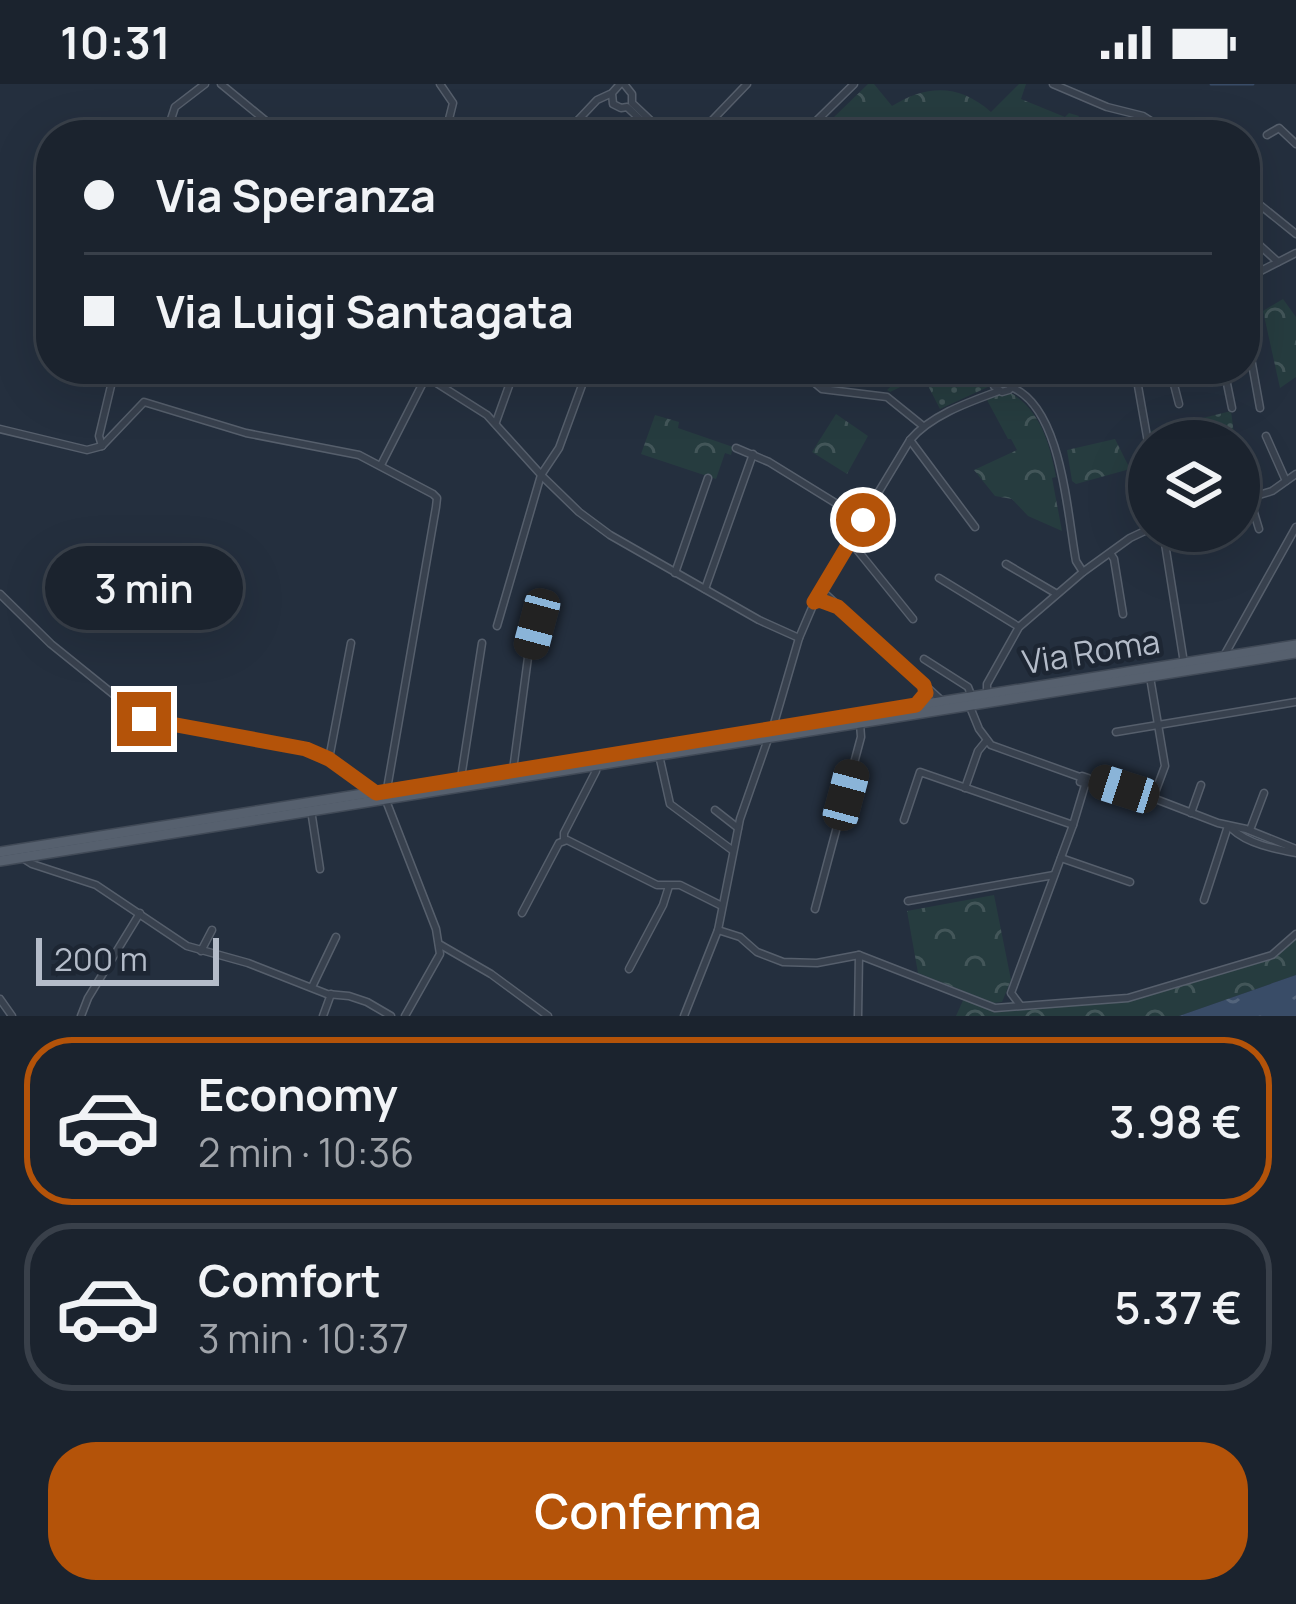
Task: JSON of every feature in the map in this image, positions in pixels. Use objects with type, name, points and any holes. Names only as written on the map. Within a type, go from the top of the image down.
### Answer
[{"type":"main road","name":"Via Roma","points":[[970,700],[1296,649]]},
{"type":"main road","name":"Via Roma","points":[[894,713],[1150,677],[1296,649]]},
{"type":"main road","name":"Via Roma","points":[[894,713],[916,705],[945,705]]},
{"type":"main road","points":[[19,854],[597,761],[772,728],[894,713]]},
{"type":"main road","points":[[0,857],[310,810],[461,778],[659,755],[772,728],[860,723],[894,713]]},
{"type":"street","points":[[171,120],[175,107],[206,84]]},
{"type":"street","points":[[221,84],[265,120]]},
{"type":"street","points":[[440,84],[452,103],[448,120]]},
{"type":"street","points":[[712,120],[747,84]]},
{"type":"street","points":[[817,120],[854,84]]},
{"type":"street","points":[[1053,84],[1150,120]]},
{"type":"street","points":[[618,89],[618,108],[630,105]]},
{"type":"street","points":[[618,89],[632,94],[630,105]]},
{"type":"street","points":[[578,120],[618,89]]},
{"type":"street","points":[[630,105],[646,120]]},
{"type":"street","points":[[1267,135],[1279,128],[1296,144]]},
{"type":"street","points":[[1260,205],[1296,234]]},
{"type":"street","points":[[1260,246],[1278,262]]},
{"type":"street","points":[[1260,271],[1296,253]]},
{"type":"street","points":[[102,446],[99,436],[112,384]]},
{"type":"street","points":[[381,465],[422,384]]},
{"type":"street","points":[[444,384],[495,422],[579,512],[675,573],[799,638]]},
{"type":"street","points":[[495,422],[509,384]]},
{"type":"street","points":[[497,626],[542,475],[559,448],[582,384]]},
{"type":"street","points":[[816,384],[822,389],[887,397],[922,427]]},
{"type":"street","points":[[992,384],[995,391]]},
{"type":"street","points":[[684,1016],[718,930],[738,828],[799,638],[820,589],[922,427],[1016,384]]},
{"type":"street","points":[[1138,384],[1144,420]]},
{"type":"street","points":[[1174,384],[1179,404]]},
{"type":"street","points":[[1227,384],[1232,408]]},
{"type":"street","points":[[1256,384],[1260,408]]},
{"type":"street","points":[[1012,386],[1025,393],[1047,426],[1057,454],[1076,561],[1083,572]]},
{"type":"street","points":[[0,430],[87,451],[102,446],[144,402],[216,426],[359,455],[437,498],[382,794],[439,944],[440,954],[405,1016]]},
{"type":"street","points":[[1266,436],[1286,481]]},
{"type":"street","points":[[910,440],[975,527]]},
{"type":"street","points":[[736,448],[769,461],[863,520]]},
{"type":"street","points":[[705,590],[753,454]]},
{"type":"street","points":[[1260,495],[1296,474]]},
{"type":"street","points":[[675,573],[708,478]]},
{"type":"street","points":[[1225,657],[1296,527]]},
{"type":"street","points":[[986,694],[1019,627],[1128,540]]},
{"type":"street","points":[[850,541],[913,619]]},
{"type":"street","points":[[1166,552],[1184,663]]},
{"type":"street","points":[[1110,553],[1123,614]]},
{"type":"street","points":[[1006,564],[1057,594]]},
{"type":"street","points":[[939,578],[1019,627]]},
{"type":"street","points":[[820,589],[945,705]]},
{"type":"street","points":[[0,594],[51,644],[144,719],[296,746],[329,759],[382,794]]},
{"type":"street","points":[[814,602],[838,607]]},
{"type":"street","points":[[513,770],[537,624]]},
{"type":"street","points":[[1235,633],[1255,652]]},
{"type":"street","points":[[329,759],[351,643]]},
{"type":"street","points":[[461,778],[482,644]]},
{"type":"street","points":[[924,659],[968,687],[975,721],[998,748],[1296,851]]},
{"type":"street","points":[[1150,677],[1165,766],[1153,798]]},
{"type":"street","points":[[916,705],[926,693],[924,685]]},
{"type":"street","points":[[1116,732],[1296,702]]},
{"type":"street","points":[[814,909],[860,744],[860,723]]},
{"type":"street","points":[[965,788],[977,751],[987,740]]},
{"type":"street","points":[[659,755],[666,799],[733,850]]},
{"type":"street","points":[[564,840],[597,761]]},
{"type":"street","points":[[904,820],[920,772],[1073,825]]},
{"type":"street","points":[[1020,1005],[1012,993],[1073,825],[1084,780]]},
{"type":"street","points":[[1191,813],[1202,785]]},
{"type":"street","points":[[1246,832],[1264,793]]},
{"type":"street","points":[[310,810],[320,869]]},
{"type":"street","points":[[715,810],[738,828]]},
{"type":"street","points":[[1204,900],[1229,826]]},
{"type":"street","points":[[522,913],[564,840],[657,885],[680,885],[722,906]]},
{"type":"street","points":[[19,854],[32,864],[97,885],[178,942],[367,1002],[391,1016]]},
{"type":"street","points":[[1061,858],[1130,882]]},
{"type":"street","points":[[908,901],[1054,875]]},
{"type":"street","points":[[629,969],[668,886]]},
{"type":"street","points":[[81,1016],[140,913]]},
{"type":"street","points":[[201,951],[212,930]]},
{"type":"street","points":[[718,930],[783,962],[818,963],[864,954],[995,1008],[1128,998],[1272,955],[1296,934]]},
{"type":"street","points":[[312,987],[336,937]]},
{"type":"street","points":[[439,944],[491,974],[545,1015]]},
{"type":"street","points":[[858,1016],[859,955]]},
{"type":"street","points":[[323,1016],[331,994]]},
{"type":"street","points":[[0,999],[12,1016]]},
{"type":"green space","points":[[868,84],[874,84],[892,106],[918,94],[943,90],[967,96],[991,112],[1019,84],[1026,84],[1021,99],[1065,117],[1069,113],[1079,116],[1076,120],[831,120]]},
{"type":"green space","points":[[1283,299],[1296,317],[1296,377],[1280,388],[1263,311]]},
{"type":"green space","points":[[927,384],[988,384],[988,387],[940,409]]},
{"type":"green space","points":[[1011,393],[1030,409],[1047,441],[1062,531],[1028,516],[1012,499],[995,496],[974,470],[1017,450],[987,400]]},
{"type":"green space","points":[[1231,411],[1232,420],[1195,420]]},
{"type":"green space","points":[[836,414],[868,436],[847,474],[812,452]]},
{"type":"green space","points":[[655,415],[733,447],[731,455],[725,453],[716,479],[641,454]]},
{"type":"green space","points":[[1115,439],[1128,470],[1076,484],[1067,450]]},
{"type":"green space","points":[[994,895],[1011,980],[1002,1002],[918,973],[907,911]]},
{"type":"green space","points":[[1296,939],[1296,975],[1179,1016],[956,1016],[965,996],[995,1008],[1128,998],[1275,957]]},
{"type":"water","points":[[1296,975],[1296,1016],[1179,1016]]},
{"type":"waterway","points":[[1211,84],[1253,84]]},
{"type":"route","points":[[144,719],[306,749],[329,759],[376,793],[916,705],[926,693],[924,685],[838,607],[814,602],[863,520]]}]
